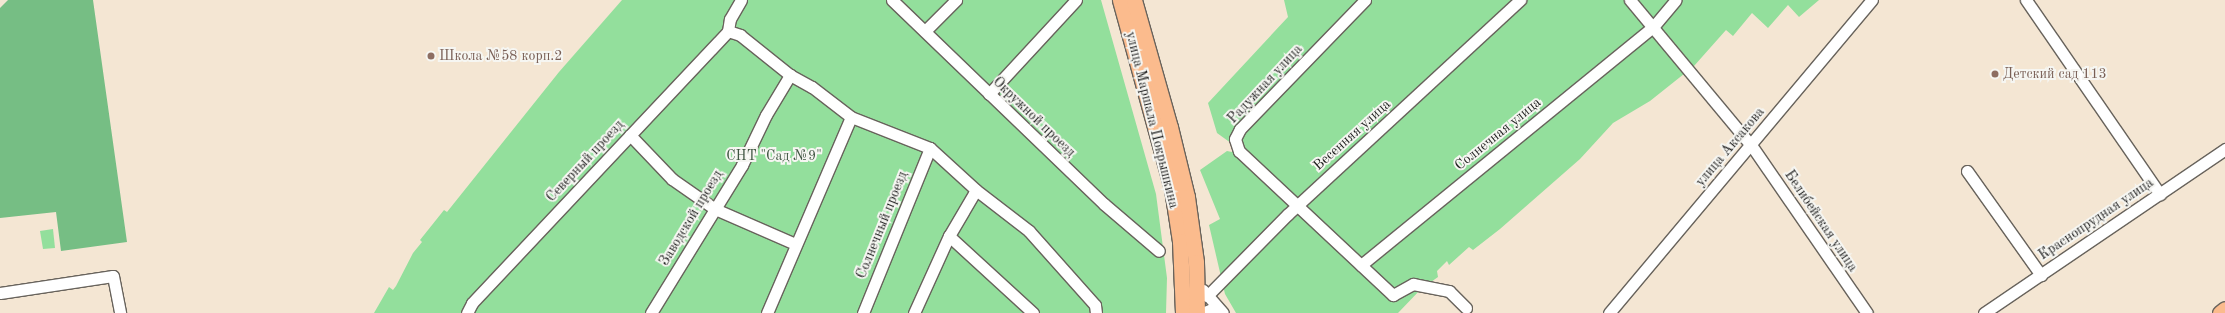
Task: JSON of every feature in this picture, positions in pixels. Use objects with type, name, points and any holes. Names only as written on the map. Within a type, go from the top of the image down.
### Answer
[{"type":"main road","name":"улица Маршала Покрышкина","points":[[1120,0],[1172,189],[1180,241],[1183,313]]},
{"type":"main road","name":"улица Маршала Покрышкина","points":[[1134,0],[1182,173],[1194,239],[1197,313]]},
{"type":"main road","points":[[2220,313],[2225,309]]},
{"type":"street","points":[[741,0],[730,19],[728,31],[740,35],[790,75],[812,87],[851,117],[930,148],[976,190],[1029,231],[1095,305],[1096,313]]},
{"type":"street","name":"Окружной проезд","points":[[892,0],[1104,204],[1159,251]]},
{"type":"street","points":[[925,31],[956,0]]},
{"type":"street","points":[[989,94],[1076,0]]},
{"type":"street","name":"Радужная улица","points":[[1365,0],[1240,129],[1235,139],[1239,151],[1299,205],[1393,294],[1413,284],[1449,291],[1466,308]]},
{"type":"street","name":"Весенняя улица","points":[[1207,296],[1299,205],[1520,0]]},
{"type":"street","name":"Белибейская улица","points":[[1630,0],[1751,145],[1867,313]]},
{"type":"street","name":"Солнечная улица","points":[[1362,265],[1653,27],[1676,0]]},
{"type":"street","name":"улица Аксакова","points":[[1609,313],[1872,0]]},
{"type":"street","points":[[2026,0],[2160,194]]},
{"type":"street","name":"Северный проезд","points":[[467,313],[472,303],[728,31]]},
{"type":"street","name":"Заводской проезд","points":[[651,313],[715,208],[790,75]]},
{"type":"street","points":[[767,313],[795,244],[851,117]]},
{"type":"street","points":[[630,135],[672,179],[715,208],[795,244]]},
{"type":"street","name":"Солнечный проезд","points":[[863,313],[930,148]]},
{"type":"street","name":"Краснопрудная улица","points":[[1984,313],[2225,149]]},
{"type":"street","points":[[1967,171],[2041,275]]},
{"type":"street","points":[[914,313],[949,236],[976,190]]},
{"type":"street","points":[[949,236],[1033,313]]},
{"type":"street","points":[[0,293],[113,276],[120,313]]},
{"type":"street","points":[[1196,279],[1207,296],[1222,312]]},
{"type":"street","points":[[1202,313],[1212,309],[1222,312]]},
{"type":"green space","points":[[8,0],[93,0],[127,242],[61,251],[56,212],[0,218],[0,8]]},
{"type":"green space","name":"СНТ \"Сад №9\"","points":[[622,0],[1101,0],[1156,194],[1167,278],[1166,313],[374,313],[389,287],[393,290],[396,286],[413,253],[422,242],[420,240],[444,210],[447,212],[559,72]]},
{"type":"green space","points":[[1284,0],[1819,0],[1799,17],[1788,5],[1768,28],[1752,13],[1733,36],[1726,30],[1694,66],[1650,101],[1613,123],[1580,159],[1500,229],[1473,250],[1469,247],[1449,265],[1447,261],[1437,271],[1438,277],[1421,289],[1398,313],[1236,313],[1225,294],[1209,225],[1220,219],[1200,170],[1227,151],[1232,152],[1235,146],[1217,133],[1208,103],[1288,17]]},
{"type":"green space","points":[[53,229],[55,248],[43,249],[40,231]]},
{"type":"place","name":"Школа №58 корп.2","points":[[431,56]]},
{"type":"place","name":"Детский сад 113","points":[[1995,74]]}]
